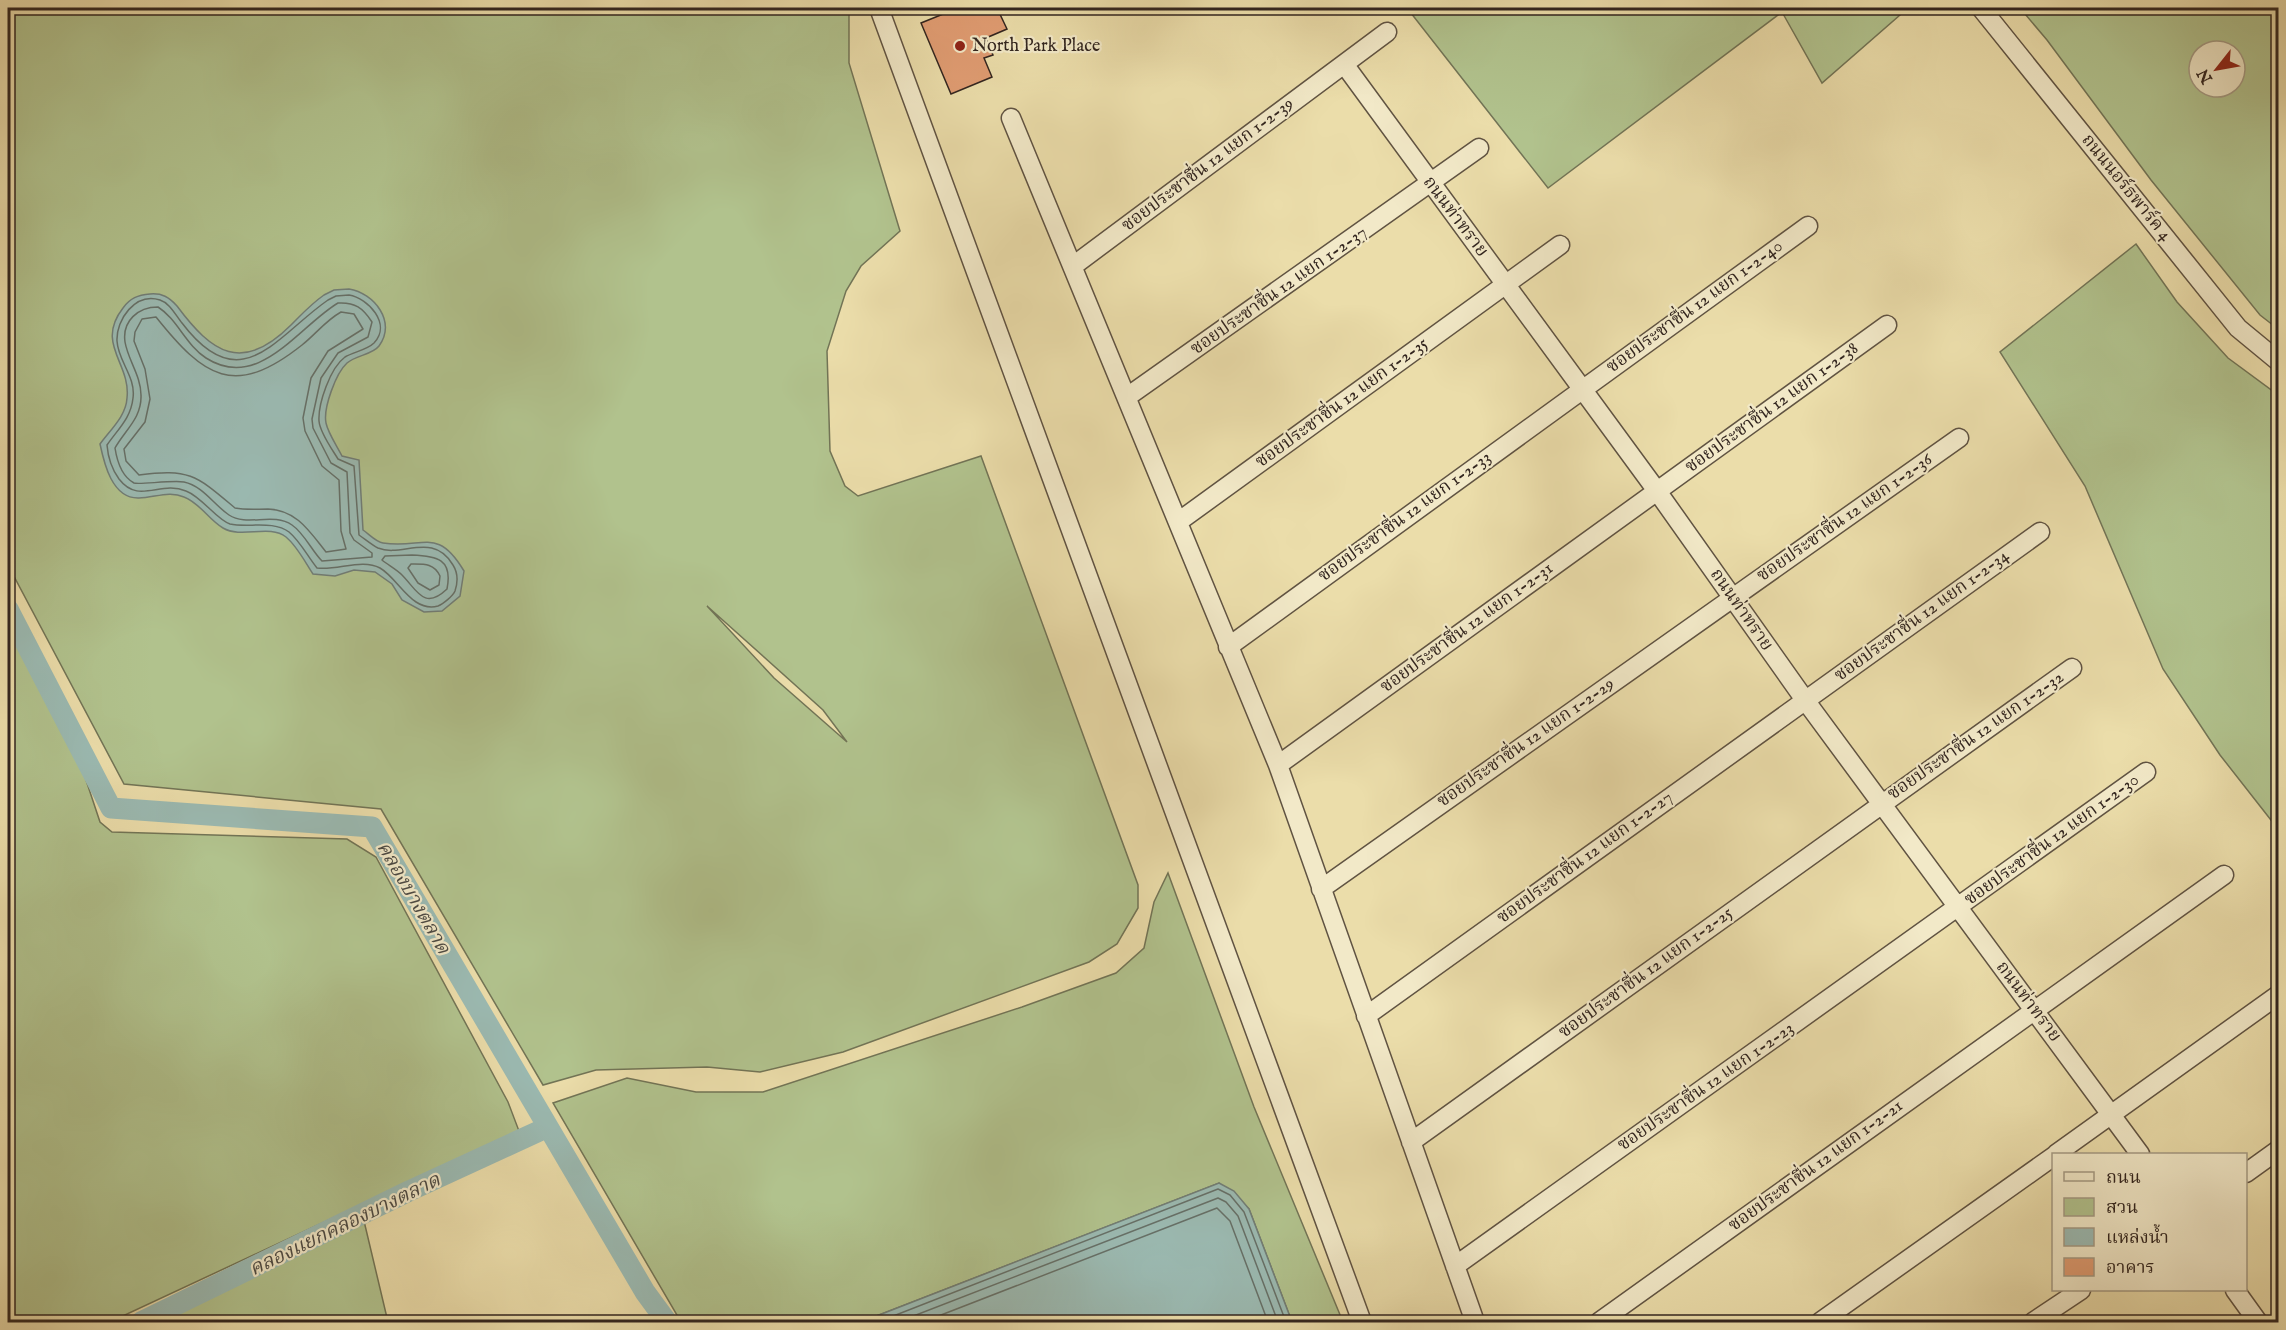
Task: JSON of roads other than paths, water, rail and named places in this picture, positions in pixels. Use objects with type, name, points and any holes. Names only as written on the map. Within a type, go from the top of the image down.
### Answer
[{"type":"street","points":[[879,8],[1362,1323]]},
{"type":"street","name":"ถนนนอร์ธพาร์ค 4","points":[[1981,8],[2238,328],[2278,361]]},
{"type":"street","name":"ซอยประชาชื่น 12 แยก 1-2-39","points":[[1073,266],[1387,32]]},
{"type":"street","name":"ถนนท่าทราย","points":[[1344,64],[1430,184],[1582,387],[1957,909],[2034,1009],[2139,1153]]},
{"type":"street","points":[[1011,118],[1278,765],[1475,1323]]},
{"type":"street","name":"ซอยประชาชื่น 12 แยก 1-2-37","points":[[1127,397],[1479,148]]},
{"type":"street","name":"ซอยประชาชื่น 12 แยก 1-2-40","points":[[1582,387],[1808,226]]},
{"type":"street","name":"ซอยประชาชื่น 12 แยก 1-2-35","points":[[1178,522],[1560,245]]},
{"type":"street","name":"ซอยประชาชื่น 12 แยก 1-2-38","points":[[1657,491],[1887,325]]},
{"type":"street","name":"ซอยประชาชื่น 12 แยก 1-2-33","points":[[1228,647],[1582,387]]},
{"type":"street","name":"ซอยประชาชื่น 12 แยก 1-2-36","points":[[1732,597],[1959,438]]},
{"type":"street","name":"ซอยประชาชื่น 12 แยก 1-2-31","points":[[1278,765],[1657,491]]},
{"type":"street","name":"ซอยประชาชื่น 12 แยก 1-2-34","points":[[1805,700],[2040,532]]},
{"type":"street","name":"ซอยประชาชื่น 12 แยก 1-2-29","points":[[1321,889],[1732,597]]},
{"type":"street","name":"ซอยประชาชื่น 12 แยก 1-2-32","points":[[1881,804],[2072,668]]},
{"type":"street","name":"ซอยประชาชื่น 12 แยก 1-2-27","points":[[1366,1016],[1805,700]]},
{"type":"street","name":"ซอยประชาชื่น 12 แยก 1-2-30","points":[[1957,909],[2146,772]]},
{"type":"street","name":"ซอยประชาชื่น 12 แยก 1-2-25","points":[[1411,1142],[1881,804]]},
{"type":"street","name":"ซอยประชาชื่น 12 แยก 1-2-21","points":[[1599,1323],[2224,875]]},
{"type":"street","name":"ซอยประชาชื่น 12 แยก 1-2-23","points":[[1455,1266],[1957,909]]},
{"type":"street","points":[[2057,1153],[2278,995]]},
{"type":"street","points":[[2247,1172],[2278,1150]]},
{"type":"street","points":[[1820,1323],[2052,1156]]},
{"type":"street","points":[[2033,1323],[2079,1291]]},
{"type":"street","points":[[2236,1291],[2258,1323]]},
{"type":"water","points":[[349,289],[367,296],[380,310],[384,318],[384,337],[376,349],[351,360],[339,374],[326,409],[327,427],[342,456],[359,460],[363,530],[375,540],[383,543],[429,542],[437,544],[446,548],[464,571],[460,596],[442,611],[424,612],[402,600],[392,584],[375,572],[354,570],[335,576],[313,574],[297,549],[286,537],[279,533],[264,531],[230,531],[218,525],[195,503],[184,497],[173,494],[145,498],[130,497],[116,486],[104,461],[100,444],[121,417],[127,398],[127,386],[113,343],[112,332],[115,321],[131,299],[150,294],[165,296],[203,336],[216,346],[229,352],[243,353],[257,349],[273,340],[324,295],[334,290]]},
{"type":"water","points":[[1219,1183],[1234,1191],[1249,1209],[1292,1322],[861,1322]]},
{"type":"waterway","name":"คลองบางตลาด","points":[[8,609],[111,808],[372,827],[645,1292],[667,1322]]},
{"type":"waterway","name":"คลองแยกคลองบางตลาด","points":[[141,1322],[409,1191],[548,1127]]},
{"type":"place","name":"North Park Place","points":[[960,46]]}]
